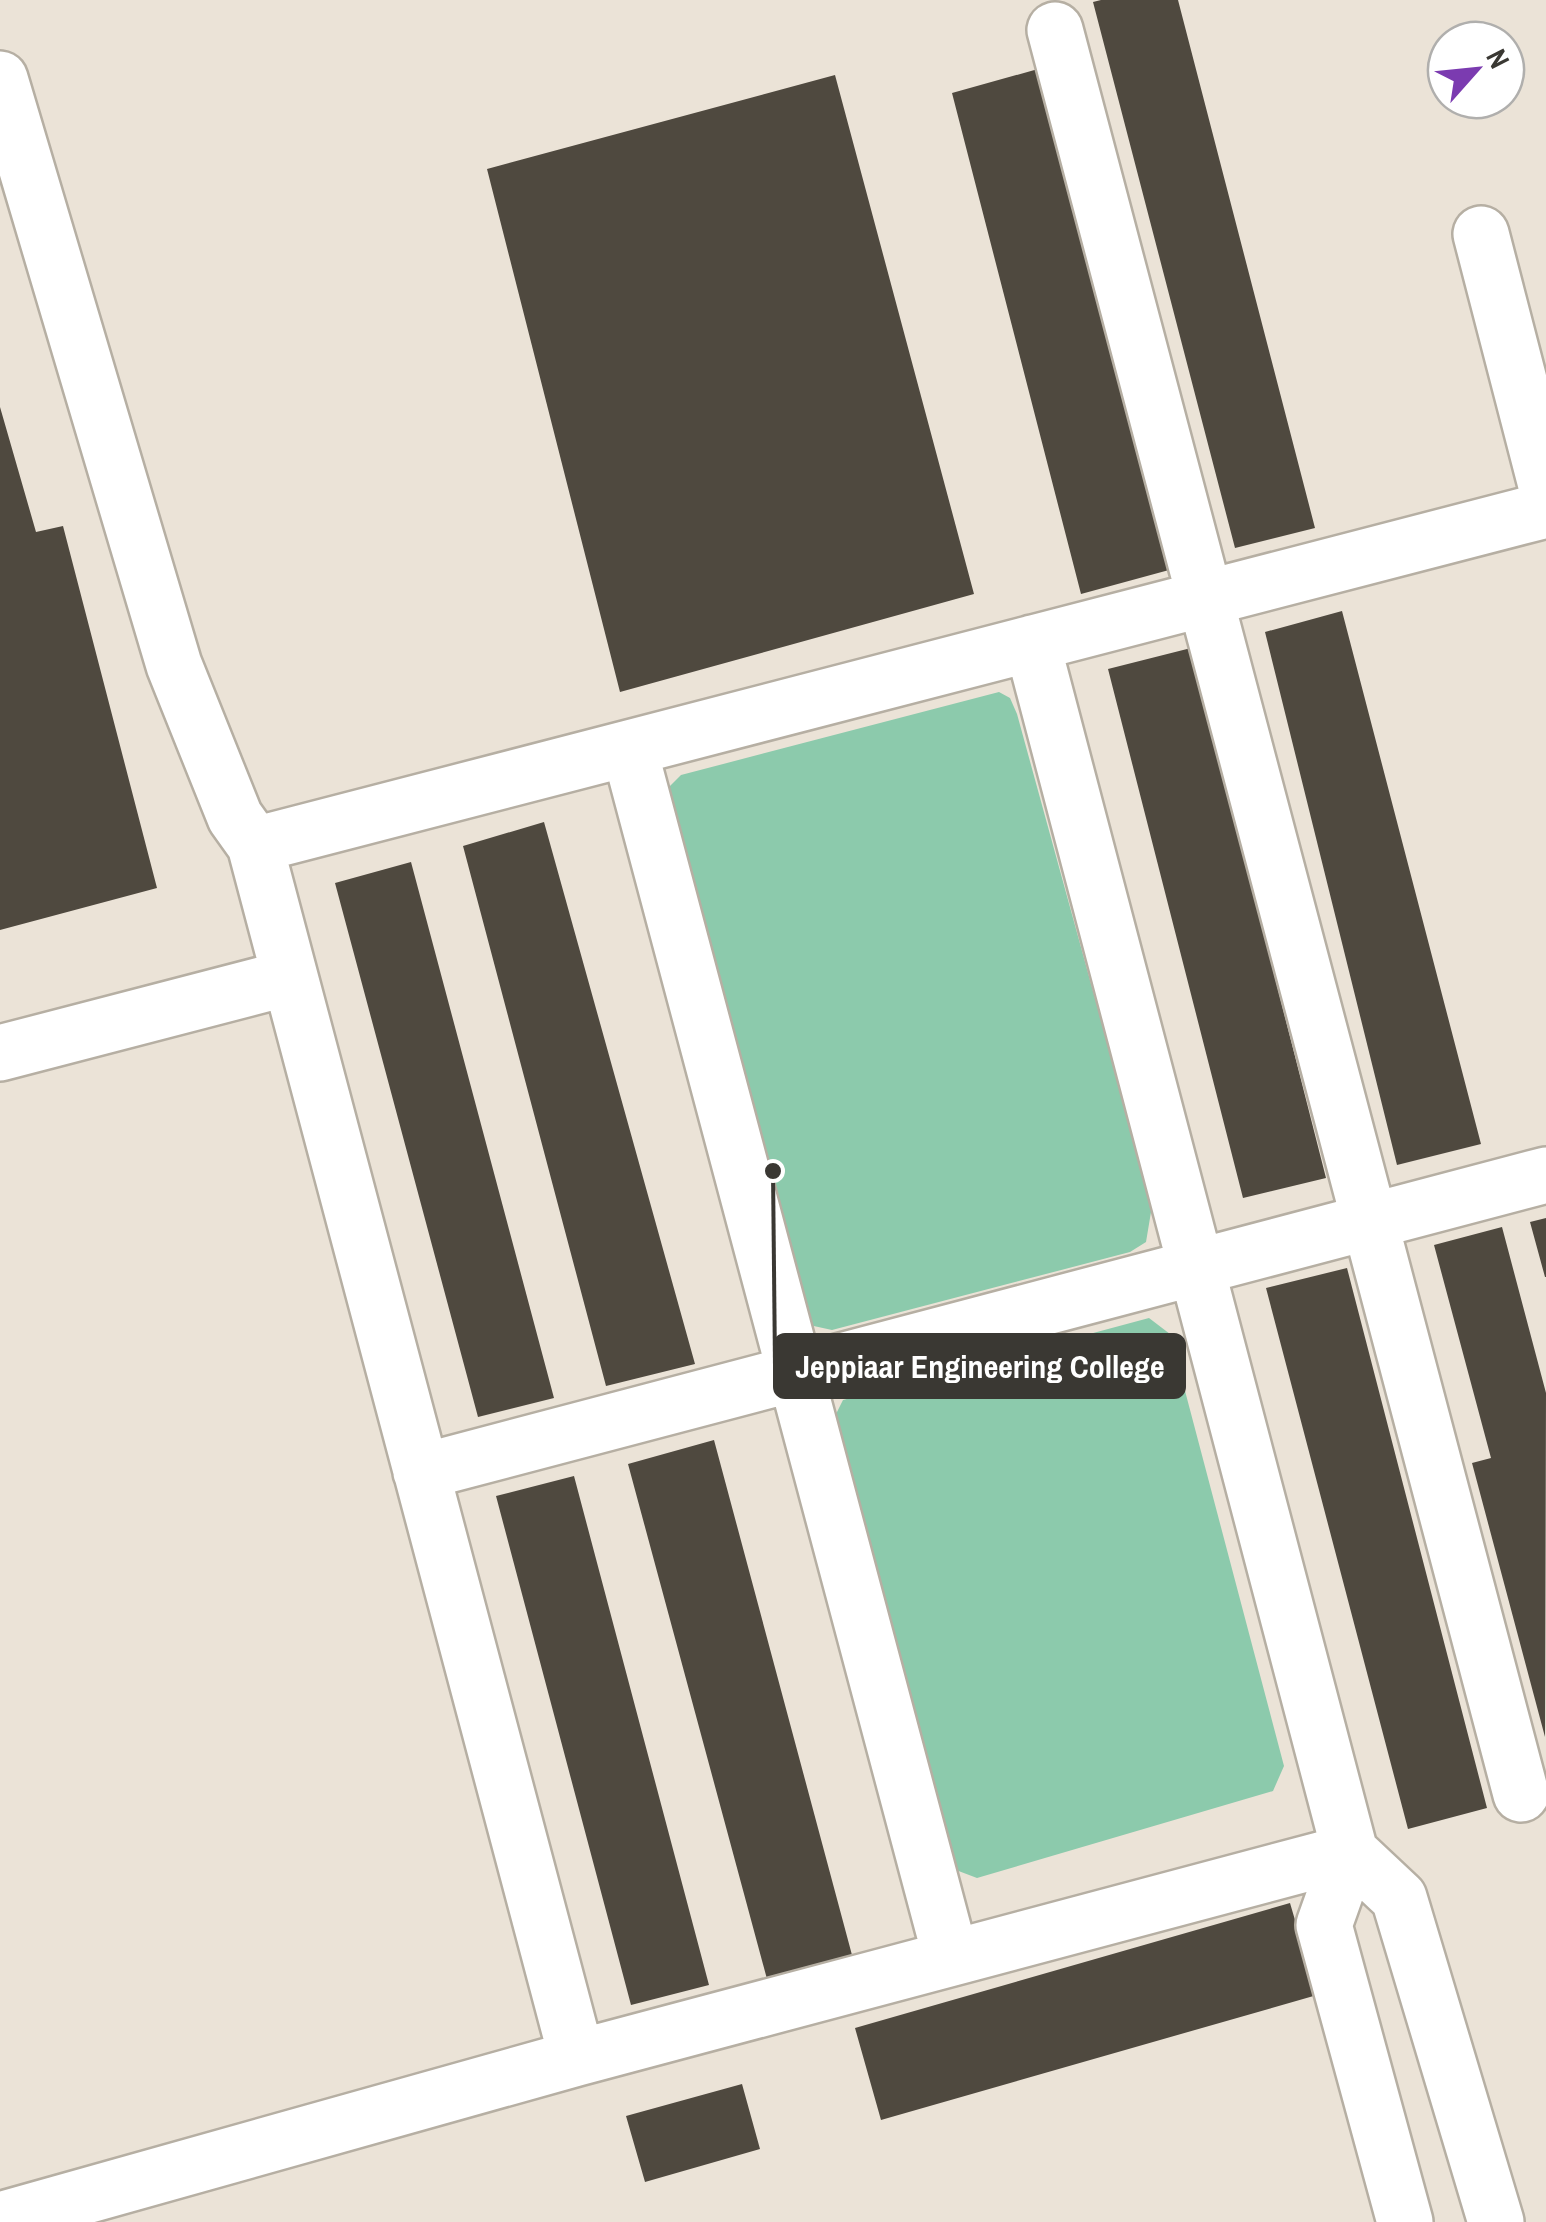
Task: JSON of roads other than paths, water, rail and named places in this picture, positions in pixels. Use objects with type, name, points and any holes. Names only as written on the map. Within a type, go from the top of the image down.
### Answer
[{"type":"lane","points":[[1055,30],[1520,1794]]},
{"type":"lane","points":[[0,79],[174,666],[236,817],[255,845],[576,2058]]},
{"type":"lane","points":[[1481,234],[1546,485]]},
{"type":"lane","points":[[255,845],[1546,510]]},
{"type":"lane","points":[[1032,643],[1350,1852],[1399,1898],[1496,2222]]},
{"type":"lane","points":[[628,748],[951,1958]]},
{"type":"lane","points":[[0,1054],[288,978]]},
{"type":"lane","points":[[421,1472],[1546,1174]]},
{"type":"lane","points":[[0,2220],[576,2058],[1350,1852]]},
{"type":"lane","points":[[1350,1852],[1324,1925],[1404,2222]]},
{"type":"place","name":"Jeppiaar Engineering College","points":[[773,1171]]}]
